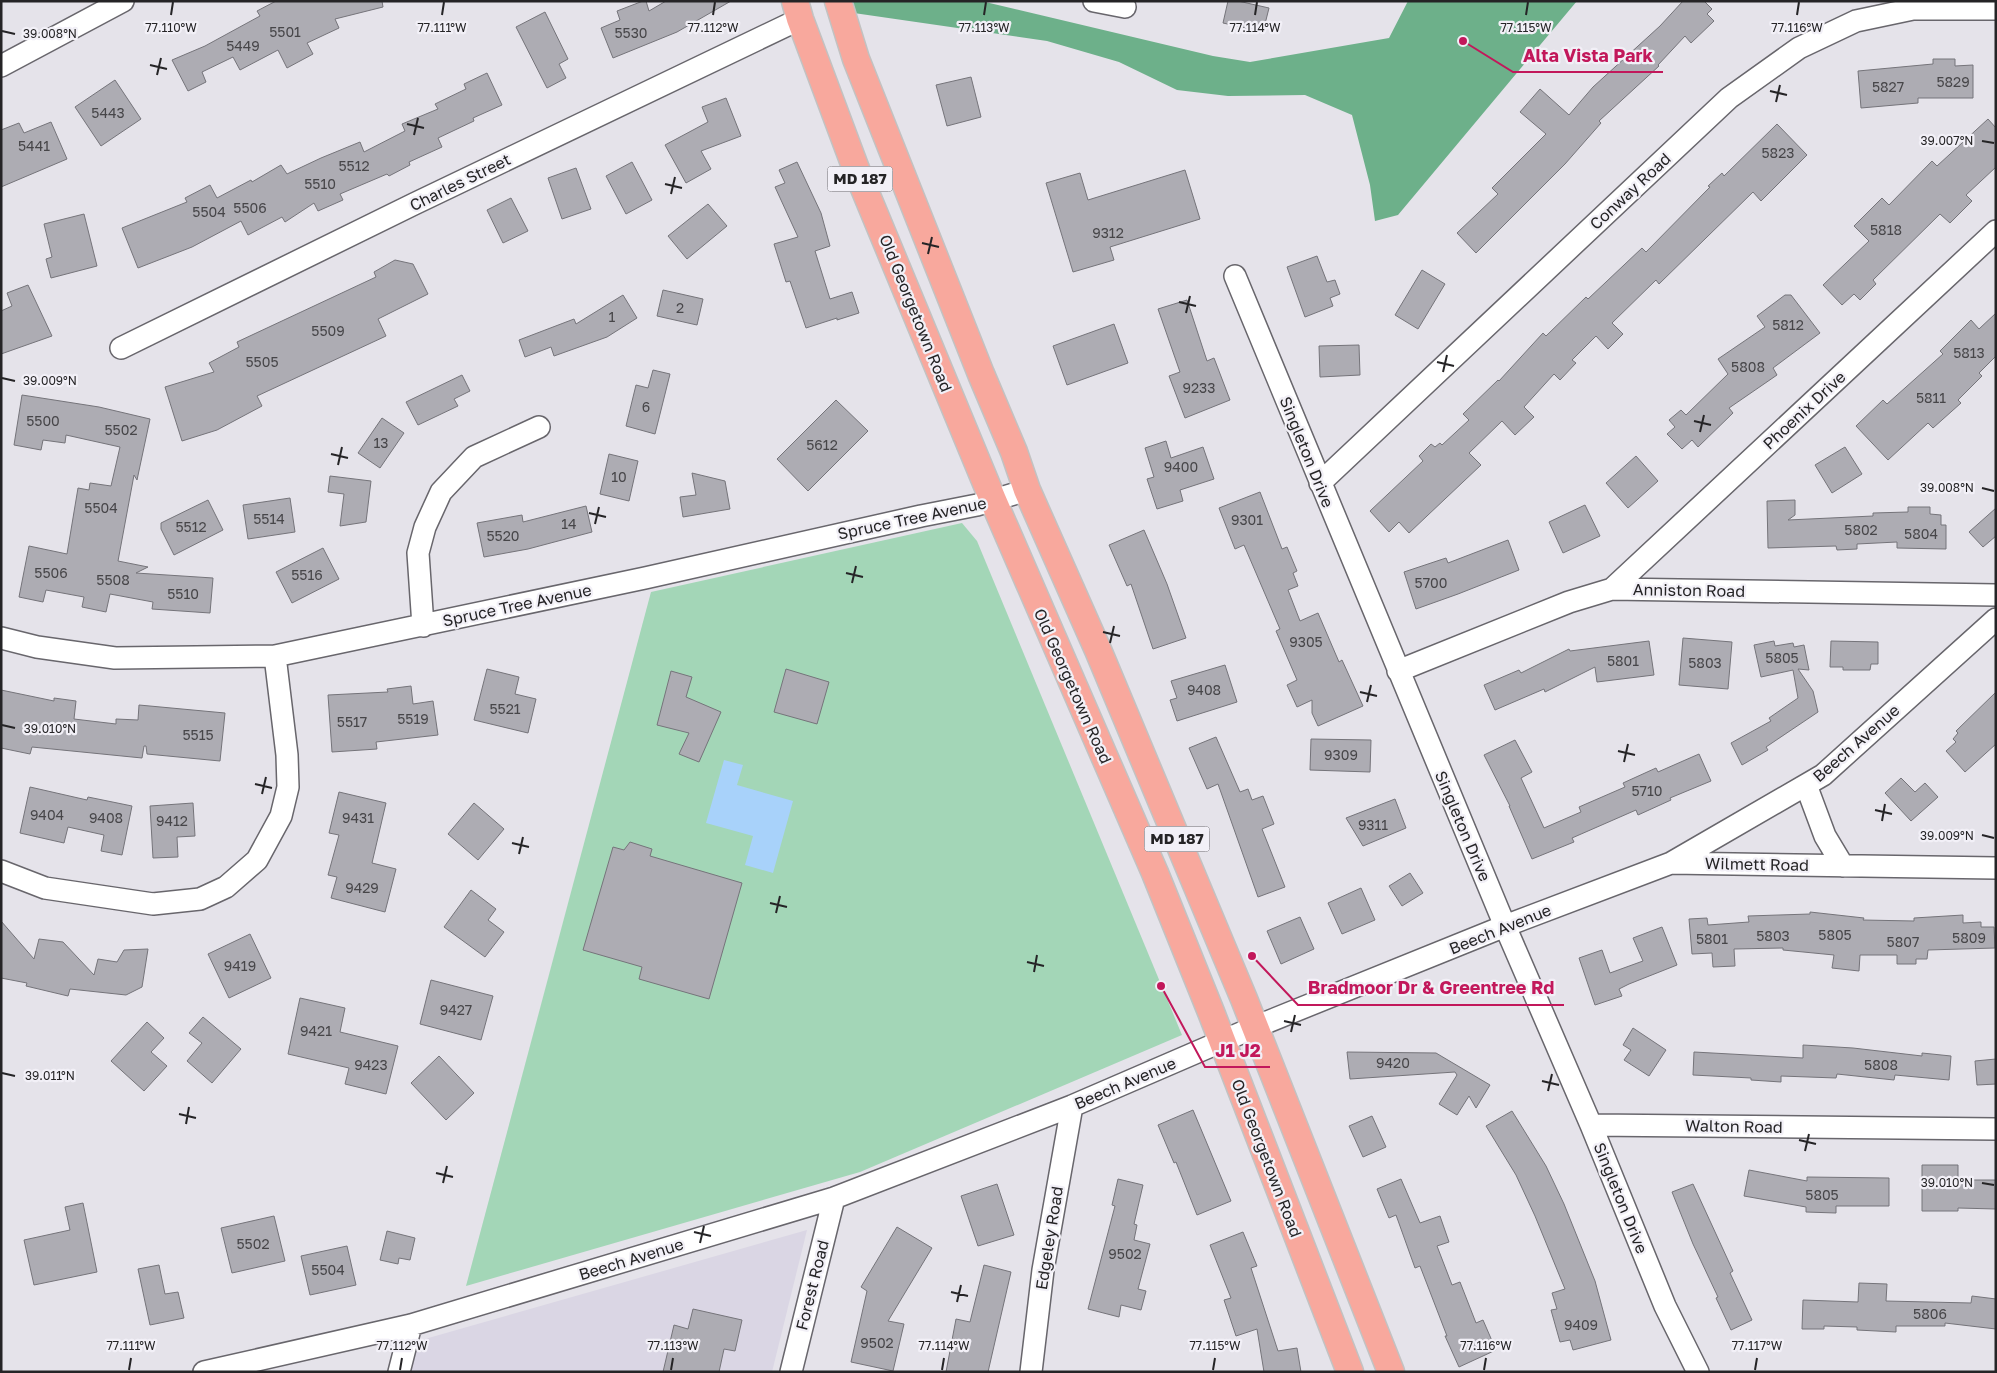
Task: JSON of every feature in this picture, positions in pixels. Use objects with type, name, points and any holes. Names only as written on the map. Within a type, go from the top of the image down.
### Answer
[{"type":"main road","name":"MD 187","points":[[838,1],[856,59],[981,374],[1014,452],[1027,490],[1098,650],[1255,1027],[1391,1372]]},
{"type":"main road","name":"Old Georgetown Road","points":[[798,10],[856,169],[993,500],[1155,873],[1350,1372]]},
{"type":"street","points":[[1,66],[123,1]]},
{"type":"street","points":[[1094,1],[1125,6]]},
{"type":"street","name":"Conway Road","points":[[1320,483],[1729,98],[1798,48],[1856,21],[1913,9],[1996,9]]},
{"type":"street","name":"Charles Street","points":[[121,348],[414,204],[798,10]]},
{"type":"street","name":"Phoenix Drive","points":[[1612,589],[1996,231]]},
{"type":"street","name":"Singleton Drive","points":[[1235,276],[1665,1306],[1698,1372]]},
{"type":"street","points":[[423,626],[418,553],[424,527],[441,492],[474,457],[538,427]]},
{"type":"street","name":"Spruce Tree Avenue","points":[[1,638],[37,647],[115,658],[275,656],[423,626],[993,500],[1027,490]]},
{"type":"street","name":"Anniston Road","points":[[1398,670],[1569,602],[1612,589],[1996,595]]},
{"type":"street","name":"Beech Avenue","points":[[204,1372],[411,1324],[834,1198],[1072,1106],[1255,1027],[1505,926],[1671,863],[1823,775],[1996,619]]},
{"type":"street","points":[[1,871],[45,888],[153,904],[200,899],[226,887],[257,860],[281,816],[288,786],[287,755],[275,656]]},
{"type":"street","name":"Wilmett Road","points":[[1806,785],[1825,836],[1843,866]]},
{"type":"street","name":"Wilmett Road","points":[[1671,863],[1996,868]]},
{"type":"street","name":"Edgeley Road","points":[[1031,1372],[1043,1270],[1072,1106]]},
{"type":"street","name":"Walton Road","points":[[1591,1125],[1996,1129]]},
{"type":"street","name":"Forest Road","points":[[791,1372],[834,1198]]},
{"type":"street","points":[[398,1372],[411,1324]]},
{"type":"shaded area","points":[[807,1230],[772,1372],[410,1372],[418,1341]]},
{"type":"green space","points":[[838,1],[981,1],[1213,56],[1250,62],[1389,38],[1408,1],[1577,1],[1398,215],[1375,221],[1370,185],[1352,115],[1305,95],[1228,96],[1177,90],[1119,62],[1047,41],[840,11]]},
{"type":"green space","points":[[962,523],[977,541],[1182,1035],[860,1172],[466,1286],[651,592]]},
{"type":"water","points":[[724,760],[743,765],[737,785],[793,801],[773,873],[745,865],[753,836],[706,823]]},
{"type":"building","points":[[276,1],[382,1],[383,7],[335,19],[339,28],[307,43],[313,54],[287,68],[278,50],[240,70],[233,57],[202,72],[206,82],[188,91],[172,60],[205,46],[260,16],[257,11]]},
{"type":"building","points":[[646,1],[649,11],[666,1],[731,1],[677,32],[613,58],[601,28],[620,20],[617,11]]},
{"type":"building","points":[[1228,1],[1238,1],[1269,8],[1263,32],[1223,23]]},
{"type":"building","points":[[1683,1],[1704,1],[1712,9],[1707,14],[1714,21],[1691,43],[1685,36],[1659,66],[1599,121],[1601,123],[1565,164],[1476,253],[1457,233],[1498,194],[1492,188],[1546,134],[1520,112],[1540,89],[1569,115],[1593,87],[1660,26]]},
{"type":"building","points":[[545,12],[568,59],[559,64],[566,78],[547,88],[516,27]]},
{"type":"building","points":[[1933,59],[1955,59],[1955,66],[1973,65],[1973,98],[1918,98],[1918,103],[1861,108],[1858,71],[1933,64]]},
{"type":"building","points":[[487,73],[502,105],[473,118],[474,121],[438,138],[442,147],[409,162],[410,165],[389,176],[387,174],[340,194],[343,200],[318,211],[314,203],[285,222],[282,217],[248,235],[241,221],[192,247],[138,268],[122,228],[187,202],[185,198],[210,185],[217,198],[251,180],[252,182],[281,165],[287,174],[360,142],[364,152],[405,131],[402,124],[438,109],[435,104],[466,89],[464,84]]},
{"type":"building","points":[[971,77],[981,117],[947,126],[936,85]]},
{"type":"building","points":[[115,80],[141,119],[101,146],[75,107]]},
{"type":"building","points":[[726,98],[741,136],[701,151],[711,169],[686,183],[665,145],[708,122],[702,107]]},
{"type":"building","points":[[1988,119],[1996,128],[1996,167],[1966,195],[1972,201],[1950,223],[1940,214],[1873,280],[1876,284],[1860,300],[1854,294],[1842,305],[1823,285],[1869,241],[1854,226],[1882,198],[1889,205],[1932,161],[1937,166]]},
{"type":"building","points":[[51,122],[67,159],[1,187],[1,130],[19,123],[24,133]]},
{"type":"building","points":[[1777,124],[1807,155],[1761,201],[1753,192],[1659,284],[1656,280],[1612,323],[1623,334],[1608,349],[1596,336],[1572,360],[1576,363],[1560,380],[1554,374],[1524,407],[1534,417],[1515,435],[1502,421],[1469,453],[1481,465],[1409,533],[1399,522],[1389,532],[1370,511],[1423,461],[1419,456],[1431,444],[1435,447],[1440,443],[1442,445],[1469,420],[1463,414],[1499,381],[1543,333],[1546,336],[1586,297],[1588,299],[1642,248],[1646,252],[1710,187],[1708,186],[1722,173],[1724,176]]},
{"type":"building","points":[[632,162],[652,200],[626,214],[606,176]]},
{"type":"building","points":[[797,162],[821,213],[830,246],[815,251],[830,299],[852,292],[859,313],[806,328],[790,281],[786,282],[774,244],[798,237],[775,187],[785,183],[779,170]]},
{"type":"building","points":[[576,168],[591,209],[562,219],[548,178]]},
{"type":"building","points":[[1185,170],[1200,219],[1110,247],[1114,260],[1073,272],[1046,183],[1080,173],[1088,200]]},
{"type":"building","points":[[511,198],[528,231],[503,243],[487,210]]},
{"type":"building","points":[[708,204],[727,226],[687,259],[668,236]]},
{"type":"building","points":[[84,214],[97,266],[51,278],[46,259],[52,257],[44,224]]},
{"type":"building","points":[[1317,256],[1327,282],[1335,280],[1340,294],[1330,298],[1333,306],[1305,317],[1287,267]]},
{"type":"building","points":[[395,260],[413,264],[428,294],[378,319],[386,336],[257,396],[262,406],[217,430],[182,441],[165,387],[214,372],[209,363],[239,347],[237,342],[376,277],[374,272]]},
{"type":"building","points":[[1422,270],[1445,284],[1418,329],[1395,315]]},
{"type":"building","points":[[28,285],[52,336],[1,354],[1,311],[12,306],[7,293]]},
{"type":"building","points":[[663,290],[703,299],[697,325],[657,316]]},
{"type":"building","points":[[623,295],[637,318],[607,337],[554,356],[551,347],[525,357],[519,340],[574,319],[576,324]]},
{"type":"building","points":[[1785,295],[1791,295],[1820,333],[1773,368],[1777,375],[1729,408],[1733,413],[1698,447],[1692,440],[1682,449],[1667,434],[1675,427],[1669,420],[1681,410],[1686,415],[1728,374],[1718,359],[1765,327],[1757,316]]},
{"type":"building","points":[[1187,300],[1207,361],[1214,358],[1230,400],[1185,418],[1169,376],[1180,372],[1158,309]]},
{"type":"building","points":[[1996,313],[1996,356],[1979,373],[1982,376],[1958,400],[1961,403],[1933,428],[1928,423],[1888,460],[1856,426],[1883,400],[1887,404],[1943,354],[1940,351],[1971,320],[1979,329]]},
{"type":"building","points":[[1114,324],[1128,363],[1067,385],[1053,346]]},
{"type":"building","points":[[1359,345],[1360,375],[1320,377],[1319,346]]},
{"type":"building","points":[[653,370],[670,374],[655,434],[626,426],[636,385],[648,388]]},
{"type":"building","points":[[462,375],[470,391],[454,399],[458,406],[418,425],[406,402]]},
{"type":"building","points":[[22,395],[99,407],[150,419],[137,480],[134,475],[118,561],[148,567],[136,573],[213,578],[210,613],[152,609],[153,602],[110,594],[106,612],[82,607],[84,597],[46,590],[43,602],[19,597],[29,546],[67,554],[78,488],[89,490],[90,483],[111,486],[120,447],[66,435],[65,443],[43,440],[41,450],[14,445]]},
{"type":"building","points":[[836,400],[868,431],[808,491],[777,459]]},
{"type":"building","points":[[382,418],[404,433],[380,468],[358,453]]},
{"type":"building","points":[[1166,441],[1171,458],[1203,447],[1214,479],[1180,490],[1183,501],[1157,509],[1147,479],[1154,477],[1145,448]]},
{"type":"building","points":[[1845,447],[1862,474],[1832,493],[1815,465]]},
{"type":"building","points":[[609,454],[638,461],[629,501],[600,494]]},
{"type":"building","points":[[1636,456],[1658,481],[1628,508],[1606,483]]},
{"type":"building","points":[[692,473],[725,481],[730,509],[683,517],[680,497],[696,495]]},
{"type":"building","points":[[330,476],[371,481],[366,522],[340,526],[344,494],[328,492]]},
{"type":"building","points":[[1260,492],[1282,549],[1287,547],[1297,571],[1293,573],[1298,586],[1288,590],[1300,621],[1318,613],[1339,662],[1342,660],[1363,706],[1318,726],[1312,713],[1312,700],[1297,707],[1287,685],[1297,680],[1276,631],[1280,629],[1244,545],[1235,549],[1219,508]]},
{"type":"building","points":[[290,498],[295,532],[248,539],[243,505]]},
{"type":"building","points":[[208,500],[223,530],[174,555],[161,529],[161,523]]},
{"type":"building","points":[[1795,500],[1795,515],[1788,520],[1873,516],[1873,513],[1908,512],[1908,507],[1930,507],[1930,514],[1941,515],[1941,525],[1946,525],[1946,549],[1897,548],[1897,542],[1857,544],[1857,549],[1837,550],[1836,546],[1768,548],[1767,501]]},
{"type":"building","points":[[1585,505],[1600,536],[1563,553],[1549,522]]},
{"type":"building","points":[[586,506],[592,532],[528,549],[484,557],[477,523],[522,515],[523,522]]},
{"type":"building","points":[[1996,508],[1996,536],[1983,547],[1969,532]]},
{"type":"building","points":[[1144,530],[1167,584],[1186,638],[1153,649],[1131,584],[1127,586],[1109,545]]},
{"type":"building","points":[[1508,540],[1519,570],[1416,609],[1404,572],[1446,558],[1448,563]]},
{"type":"building","points":[[323,548],[339,579],[292,603],[276,572]]},
{"type":"building","points":[[1683,638],[1732,642],[1728,689],[1679,685]]},
{"type":"building","points":[[1649,641],[1654,675],[1597,682],[1595,667],[1545,692],[1544,689],[1495,710],[1484,685],[1519,670],[1521,673],[1569,649],[1570,651]]},
{"type":"building","points":[[1774,641],[1775,646],[1793,643],[1794,647],[1804,645],[1809,670],[1798,669],[1813,691],[1818,712],[1766,747],[1768,750],[1742,765],[1731,743],[1771,721],[1769,718],[1798,698],[1793,670],[1761,677],[1754,645]]},
{"type":"building","points":[[1831,641],[1878,642],[1878,664],[1871,664],[1870,670],[1843,670],[1843,667],[1830,667]]},
{"type":"building","points":[[1225,665],[1237,702],[1177,721],[1170,700],[1177,698],[1171,681]]},
{"type":"building","points":[[487,669],[519,677],[515,694],[536,699],[528,733],[474,720]]},
{"type":"building","points":[[786,669],[829,682],[817,724],[774,712]]},
{"type":"building","points":[[671,671],[692,677],[686,697],[721,712],[699,762],[679,754],[689,733],[657,725]]},
{"type":"building","points":[[411,686],[413,704],[433,701],[438,735],[376,742],[377,749],[332,752],[328,695],[388,692],[387,689]]},
{"type":"building","points":[[1,690],[54,701],[54,698],[76,701],[74,719],[116,724],[116,719],[138,720],[139,705],[225,713],[220,761],[147,754],[146,746],[144,746],[142,758],[32,747],[30,754],[1,748]]},
{"type":"building","points":[[1996,692],[1996,744],[1965,772],[1946,751],[1956,742],[1953,739],[1958,733],[1956,731]]},
{"type":"building","points":[[1216,737],[1240,792],[1248,789],[1252,800],[1263,796],[1274,824],[1262,829],[1285,887],[1258,897],[1218,784],[1207,789],[1189,748]]},
{"type":"building","points":[[1311,739],[1371,740],[1370,772],[1310,770]]},
{"type":"building","points":[[1515,740],[1532,772],[1521,778],[1544,828],[1581,812],[1579,807],[1625,787],[1623,783],[1656,768],[1658,772],[1699,754],[1711,781],[1670,798],[1671,800],[1638,815],[1636,810],[1572,838],[1574,842],[1532,859],[1510,806],[1484,755]]},
{"type":"building","points":[[1901,778],[1915,792],[1925,783],[1938,797],[1911,821],[1885,793]]},
{"type":"building","points":[[30,787],[87,800],[88,797],[132,806],[122,855],[101,851],[104,835],[68,827],[64,843],[20,833]]},
{"type":"building","points":[[339,792],[386,803],[372,863],[396,869],[385,912],[331,898],[337,877],[328,875],[339,835],[329,833]]},
{"type":"building","points":[[1395,799],[1406,828],[1363,846],[1346,818]]},
{"type":"building","points":[[193,803],[195,836],[177,837],[178,857],[153,858],[150,806]]},
{"type":"building","points":[[474,803],[504,829],[478,860],[448,834]]},
{"type":"building","points":[[630,842],[652,849],[650,856],[742,883],[709,999],[639,979],[642,967],[583,950],[613,847],[624,850]]},
{"type":"building","points":[[1410,873],[1423,893],[1402,906],[1389,886]]},
{"type":"building","points":[[1361,888],[1375,920],[1342,934],[1328,903]]},
{"type":"building","points":[[471,890],[496,909],[488,920],[504,932],[485,957],[444,927]]},
{"type":"building","points":[[1810,912],[1864,918],[1863,920],[1914,921],[1914,918],[1963,915],[1963,923],[1981,922],[1981,927],[1994,927],[1995,948],[1928,950],[1927,959],[1916,959],[1916,964],[1897,964],[1897,955],[1860,955],[1859,971],[1832,968],[1834,955],[1783,950],[1783,948],[1734,949],[1735,966],[1713,967],[1712,953],[1692,954],[1689,919],[1707,918],[1708,925],[1749,922],[1748,916],[1810,914]]},
{"type":"building","points":[[1300,917],[1314,949],[1281,964],[1267,931]]},
{"type":"building","points":[[1,921],[34,959],[39,939],[63,942],[94,975],[98,959],[117,962],[124,950],[148,949],[142,987],[126,995],[70,989],[68,996],[26,986],[27,983],[1,978]]},
{"type":"building","points":[[1662,927],[1677,965],[1629,984],[1619,989],[1622,996],[1595,1005],[1579,958],[1602,950],[1610,973],[1643,961],[1633,938]]},
{"type":"building","points":[[250,934],[271,978],[229,998],[208,954]]},
{"type":"building","points":[[431,980],[493,996],[481,1040],[420,1024]]},
{"type":"building","points":[[300,998],[345,1008],[340,1032],[398,1046],[386,1094],[345,1084],[349,1068],[288,1054]]},
{"type":"building","points":[[203,1017],[241,1049],[212,1083],[187,1061],[202,1043],[189,1033]]},
{"type":"building","points":[[147,1022],[164,1038],[151,1052],[167,1066],[144,1091],[111,1061]]},
{"type":"building","points":[[1633,1028],[1666,1050],[1649,1076],[1624,1060],[1631,1050],[1623,1045]]},
{"type":"building","points":[[1803,1045],[1853,1048],[1922,1056],[1922,1053],[1951,1056],[1949,1080],[1895,1075],[1894,1080],[1837,1074],[1836,1078],[1781,1076],[1781,1082],[1751,1080],[1751,1078],[1693,1075],[1694,1052],[1803,1058]]},
{"type":"building","points":[[1347,1052],[1436,1053],[1490,1085],[1476,1108],[1469,1096],[1457,1115],[1439,1104],[1457,1075],[1455,1072],[1350,1079]]},
{"type":"building","points":[[439,1056],[474,1093],[446,1120],[411,1083]]},
{"type":"building","points":[[1996,1059],[1996,1084],[1977,1085],[1975,1061]]},
{"type":"building","points":[[1193,1110],[1231,1201],[1197,1215],[1176,1162],[1174,1163],[1158,1125]]},
{"type":"building","points":[[1512,1111],[1546,1166],[1564,1204],[1595,1281],[1611,1340],[1573,1350],[1570,1340],[1560,1342],[1551,1310],[1557,1309],[1552,1293],[1565,1289],[1516,1175],[1486,1126]]},
{"type":"building","points":[[1372,1116],[1386,1147],[1363,1157],[1349,1126]]},
{"type":"building","points":[[1922,1165],[1958,1165],[1958,1180],[1996,1180],[1996,1209],[1958,1208],[1958,1211],[1922,1211]]},
{"type":"building","points":[[1749,1170],[1807,1181],[1807,1177],[1889,1178],[1889,1206],[1836,1206],[1836,1213],[1806,1212],[1806,1207],[1744,1196]]},
{"type":"building","points":[[1118,1179],[1143,1185],[1134,1224],[1137,1225],[1134,1240],[1150,1244],[1138,1289],[1146,1291],[1141,1310],[1121,1305],[1119,1317],[1088,1309],[1115,1206],[1112,1205]]},
{"type":"building","points":[[1401,1179],[1420,1223],[1440,1216],[1449,1242],[1437,1246],[1452,1285],[1460,1282],[1476,1323],[1483,1320],[1496,1350],[1459,1367],[1445,1336],[1447,1336],[1420,1266],[1415,1268],[1396,1215],[1389,1218],[1377,1189]]},
{"type":"building","points":[[997,1184],[1014,1235],[978,1246],[961,1196]]},
{"type":"building","points":[[1693,1184],[1733,1271],[1730,1273],[1752,1320],[1731,1330],[1672,1192]]},
{"type":"building","points":[[83,1203],[97,1272],[34,1285],[24,1240],[70,1230],[65,1207]]},
{"type":"building","points":[[274,1216],[285,1261],[232,1273],[221,1228]]},
{"type":"building","points":[[897,1227],[932,1248],[888,1321],[904,1324],[893,1371],[851,1362],[867,1291],[861,1287]]},
{"type":"building","points":[[387,1231],[415,1238],[410,1260],[399,1258],[398,1264],[380,1260]]},
{"type":"building","points":[[1243,1232],[1257,1266],[1251,1268],[1278,1351],[1297,1348],[1301,1372],[1264,1372],[1257,1329],[1236,1336],[1224,1300],[1231,1298],[1210,1245]]},
{"type":"building","points":[[347,1246],[356,1285],[310,1295],[301,1256]]},
{"type":"building","points":[[159,1265],[165,1294],[178,1292],[184,1318],[150,1325],[138,1269]]},
{"type":"building","points":[[984,1265],[1011,1272],[988,1372],[946,1372],[956,1319],[970,1322]]},
{"type":"building","points":[[1859,1283],[1887,1284],[1886,1301],[1971,1303],[1972,1296],[1996,1299],[1996,1329],[1945,1323],[1945,1326],[1896,1326],[1896,1332],[1857,1330],[1857,1327],[1824,1326],[1824,1329],[1802,1329],[1803,1300],[1858,1302]]},
{"type":"building","points":[[693,1309],[742,1320],[735,1351],[724,1349],[719,1372],[663,1372],[674,1325],[688,1329]]},
{"type":"place","name":"Alta Vista Park","points":[[1463,41]]},
{"type":"place","name":"Bradmoor Dr & Greentree Rd","points":[[1252,956]]},
{"type":"place","name":"J1 J2","points":[[1161,986]]}]
